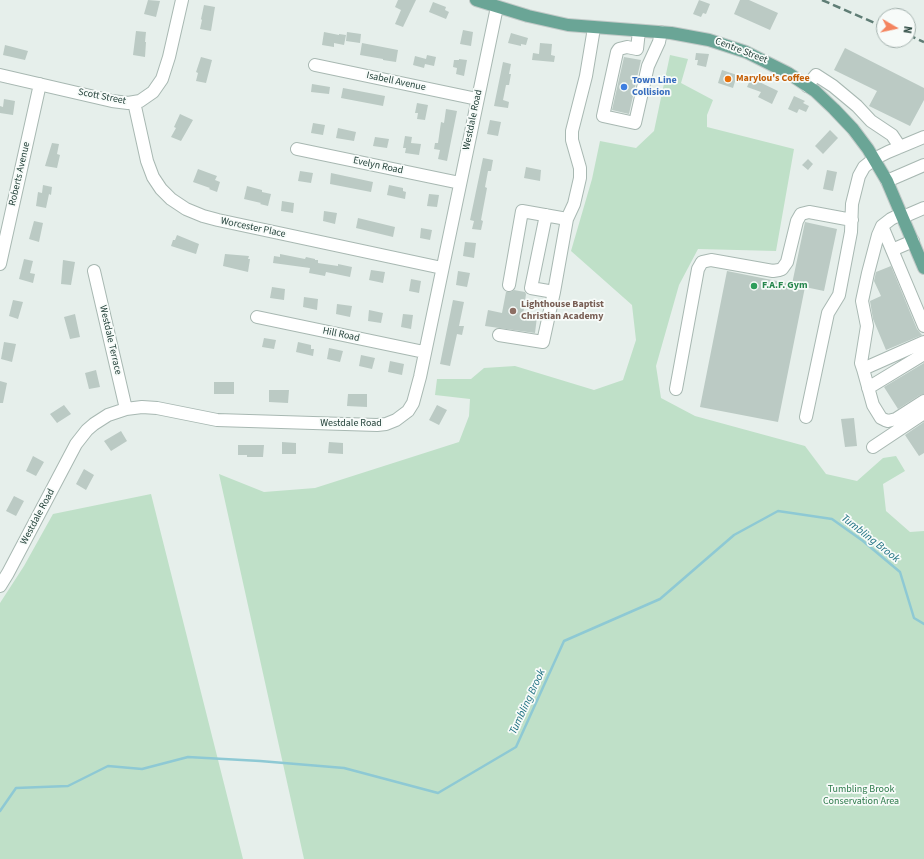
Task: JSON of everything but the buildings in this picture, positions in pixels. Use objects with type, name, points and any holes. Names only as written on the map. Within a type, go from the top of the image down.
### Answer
[{"type":"main road","name":"Centre Street","points":[[476,0],[545,20],[594,28],[661,32],[703,38],[737,48],[770,63],[807,86],[829,104],[860,138],[887,181],[924,268]]},
{"type":"street","name":"Scott Street","points":[[0,75],[112,101],[134,102],[150,95],[162,79],[182,0]]},
{"type":"street","name":"Westdale Road","points":[[0,586],[72,451],[90,427],[108,415],[137,407],[152,408],[217,420],[367,425],[386,424],[401,418],[411,407],[417,390],[497,7]]},
{"type":"street","points":[[500,335],[543,342],[554,292],[567,219],[574,204],[580,178],[580,168],[572,140],[572,131],[586,76],[594,28]]},
{"type":"street","points":[[637,49],[639,31]]},
{"type":"street","points":[[651,59],[642,51],[637,49],[627,47],[619,49],[617,52],[603,116],[635,123],[648,66],[659,42],[661,32]]},
{"type":"street","name":"Isabell Avenue","points":[[316,65],[478,99]]},
{"type":"street","points":[[807,86],[816,75],[833,86],[871,120],[892,135],[900,147]]},
{"type":"street","name":"Roberts Avenue","points":[[0,264],[40,84]]},
{"type":"street","name":"Worcester Place","points":[[134,102],[147,161],[153,177],[161,189],[171,199],[186,209],[218,220],[442,268]]},
{"type":"street","points":[[806,417],[828,312],[839,295],[851,232],[852,204],[857,183],[864,167],[874,159],[924,137]]},
{"type":"street","name":"Evelyn Road","points":[[297,149],[460,183]]},
{"type":"street","points":[[887,181],[924,165]]},
{"type":"street","points":[[924,208],[891,219],[882,226],[862,302],[867,326],[861,363],[873,405],[881,418],[888,421],[896,419],[924,401]]},
{"type":"street","points":[[509,285],[522,211],[567,219]]},
{"type":"street","points":[[676,389],[698,269],[702,262],[711,260],[773,271],[779,270],[787,262],[797,221],[801,214],[809,212],[852,220]]},
{"type":"street","points":[[546,215],[531,288],[554,292]]},
{"type":"street","points":[[882,226],[924,326]]},
{"type":"street","points":[[892,250],[913,241]]},
{"type":"street","name":"Westdale Terrace","points":[[94,271],[126,409]]},
{"type":"street","name":"Hill Road","points":[[257,317],[424,352]]},
{"type":"street","points":[[863,369],[924,342]]},
{"type":"street","points":[[868,388],[924,354]]},
{"type":"street","points":[[873,447],[924,413]]},
{"type":"green space","name":"Tumbling Brook Conservation Area","points":[[670,55],[688,59],[681,83],[713,100],[707,115],[707,127],[794,149],[776,251],[698,249],[679,285],[656,366],[661,398],[695,416],[805,446],[826,474],[857,481],[883,458],[896,456],[905,471],[883,484],[886,511],[910,532],[924,531],[924,859],[304,859],[219,474],[264,492],[315,488],[459,442],[469,416],[470,399],[435,395],[437,379],[471,379],[484,368],[515,366],[594,390],[623,380],[636,340],[632,305],[571,251],[592,179],[600,141],[636,148],[654,131]]},
{"type":"green space","points":[[151,494],[243,859],[0,859],[0,603],[24,566],[53,514]]},
{"type":"waterway","name":"Tumbling Brook","points":[[0,811],[16,788],[68,786],[108,766],[142,769],[188,757],[344,768],[438,793],[516,747],[564,641],[660,599],[734,535],[778,511],[832,519],[863,541],[900,572],[914,618],[924,624]]},
{"type":"railway","points":[[822,0],[876,24]]},
{"type":"railway","points":[[916,38],[924,42]]},
{"type":"place","name":"Marylou's Coffee","points":[[728,79]]},
{"type":"place","name":"Town Line Collision","points":[[624,87]]},
{"type":"place","name":"F.A.F. Gym","points":[[754,286]]},
{"type":"place","name":"Lighthouse Baptist Christian Academy","points":[[513,311]]}]
